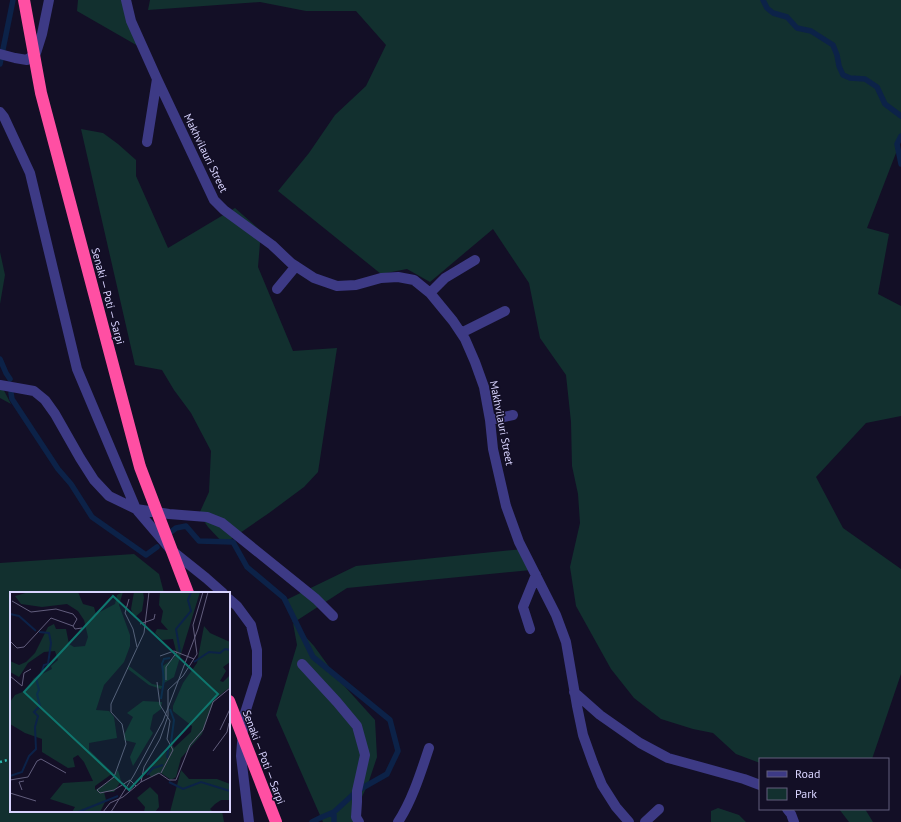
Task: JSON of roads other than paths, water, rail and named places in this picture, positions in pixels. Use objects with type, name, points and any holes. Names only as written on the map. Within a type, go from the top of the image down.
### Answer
[{"type":"highway","name":"Senaki — Poti — Sarpi","points":[[24,0],[41,93],[140,467],[188,592]]},
{"type":"highway","name":"Senaki — Poti — Sarpi","points":[[230,704],[276,822]]},
{"type":"street","points":[[0,54],[27,60],[36,53],[42,34],[49,0]]},
{"type":"street","name":"Makhvilauri Street","points":[[126,0],[131,21],[157,79],[214,200],[224,210],[272,245],[291,263],[314,278],[336,286],[356,285],[381,278],[398,277],[414,280],[430,293],[461,333],[476,362],[484,387],[493,449],[506,506],[519,542],[556,615],[566,642],[583,735],[602,785],[616,807],[629,822]]},
{"type":"street","points":[[146,142],[157,79]]},
{"type":"street","points":[[0,112],[4,117],[30,173],[77,369],[136,508],[171,550],[221,592]]},
{"type":"street","points":[[430,293],[445,278],[475,260]]},
{"type":"street","points":[[277,289],[296,266]]},
{"type":"street","points":[[461,333],[505,311]]},
{"type":"street","points":[[0,385],[34,391],[45,400],[55,414],[94,480],[109,496],[136,508],[169,514],[207,517],[222,523],[316,599],[333,616]]},
{"type":"street","points":[[490,420],[513,415]]},
{"type":"street","points":[[530,629],[523,607],[536,575]]},
{"type":"street","points":[[230,600],[237,606],[251,625],[257,650],[257,675],[244,716],[241,756],[249,822]]},
{"type":"street","points":[[302,664],[358,726],[365,756],[356,791],[356,817],[359,822]]},
{"type":"street","points":[[574,692],[600,715],[640,743],[668,758],[759,785]]},
{"type":"street","points":[[398,822],[410,799],[430,748]]},
{"type":"street","points":[[644,822],[658,809]]},
{"type":"street","points":[[788,810],[794,822]]},
{"type":"waterway","points":[[0,64],[13,0]]},
{"type":"waterway","points":[[763,0],[767,8],[773,13],[787,17],[797,28],[811,31],[833,45],[843,75],[850,78],[865,79],[877,87],[885,104],[901,116]]},
{"type":"waterway","points":[[901,136],[897,144],[901,164]]},
{"type":"waterway","points":[[0,359],[10,379]]},
{"type":"waterway","points":[[11,393],[12,399],[58,469],[71,484],[92,517],[146,555],[157,547]]},
{"type":"waterway","points":[[171,532],[176,528],[186,526],[199,541],[233,542],[247,567],[284,598],[313,657],[390,720],[398,751],[387,774],[357,791],[334,812],[312,822]]},
{"type":"waterway","points":[[334,812],[334,822]]}]
